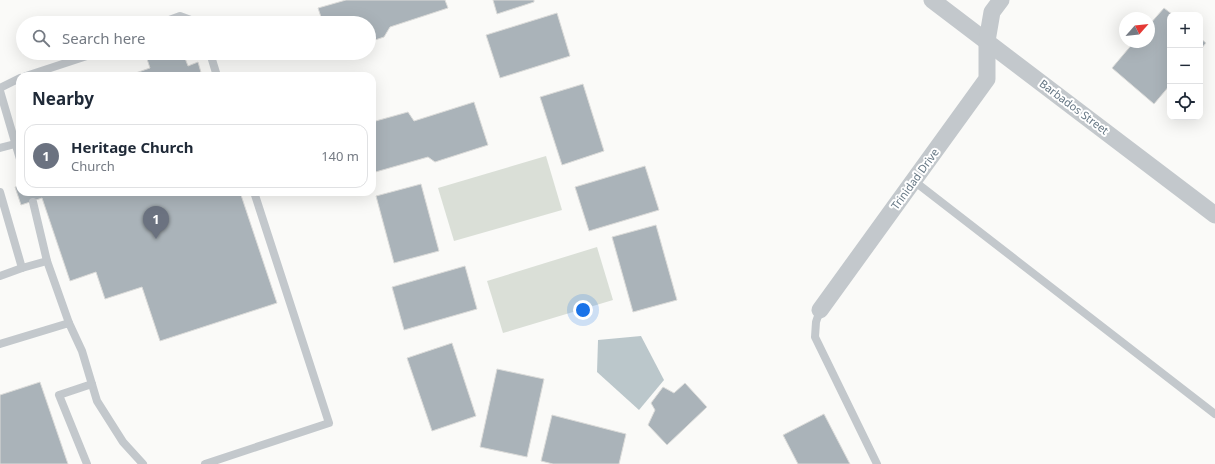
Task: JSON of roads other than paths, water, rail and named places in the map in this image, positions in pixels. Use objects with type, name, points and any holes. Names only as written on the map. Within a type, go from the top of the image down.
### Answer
[{"type":"street","name":"Barbados Street","points":[[932,0],[1215,215]]},
{"type":"street","name":"Trinidad Drive","points":[[820,310],[987,79],[987,41],[992,12],[1001,0]]},
{"type":"lane","points":[[38,72],[75,60]]},
{"type":"lane","points":[[212,60],[216,72]]},
{"type":"lane","points":[[0,88],[16,80]]},
{"type":"lane","points":[[0,91],[16,147]]},
{"type":"lane","points":[[0,148],[15,144]]},
{"type":"lane","points":[[914,181],[1215,414]]},
{"type":"lane","points":[[0,192],[3,213],[22,268]]},
{"type":"lane","points":[[205,464],[329,423],[255,196]]},
{"type":"lane","points":[[33,202],[47,261],[69,323],[82,351],[97,401],[119,436],[142,464]]},
{"type":"lane","points":[[0,276],[47,261]]},
{"type":"lane","points":[[820,310],[816,322],[815,337],[877,464]]},
{"type":"lane","points":[[0,344],[69,323]]},
{"type":"lane","points":[[87,464],[59,395],[92,384]]},
{"type":"place","name":"Heritage Church","points":[[156,239]]}]
